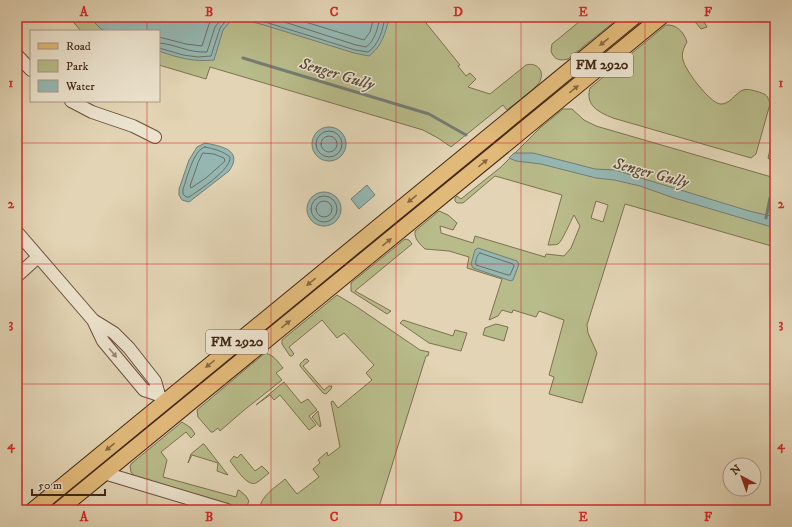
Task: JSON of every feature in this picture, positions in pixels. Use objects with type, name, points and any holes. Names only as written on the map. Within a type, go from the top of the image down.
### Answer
[{"type":"main road","name":"FM 2920","points":[[33,510],[162,398],[442,175],[634,17]]},
{"type":"main road","name":"FM 2920","points":[[59,510],[661,17]]},
{"type":"street","points":[[17,55],[30,69]]},
{"type":"street","points":[[73,102],[92,112],[133,126],[155,137]]},
{"type":"street","points":[[17,232],[93,320],[114,333],[129,348],[155,381],[162,398]]},
{"type":"street","points":[[17,276],[38,257]]},
{"type":"street","points":[[104,473],[227,510]]},
{"type":"green space","points":[[69,17],[423,17],[422,18],[460,65],[458,66],[466,76],[470,73],[476,79],[468,87],[490,94],[526,65],[530,64],[539,68],[541,77],[535,88],[507,110],[503,105],[451,147],[423,130],[210,67],[206,79],[160,65],[160,30],[80,30]]},
{"type":"green space","points":[[585,17],[620,17],[568,59],[560,60],[556,58],[551,51],[552,44]]},
{"type":"green space","points":[[691,17],[706,17],[703,20],[707,27],[701,29]]},
{"type":"green space","points":[[666,25],[676,27],[684,35],[687,42],[682,58],[685,65],[698,85],[715,102],[720,104],[727,103],[740,92],[745,90],[760,92],[769,100],[770,104],[756,154],[751,158],[613,118],[602,113],[591,103],[589,99],[590,88]]},
{"type":"green space","points":[[563,109],[572,109],[584,120],[596,126],[775,178],[775,247],[625,204],[587,325],[588,333],[597,353],[582,403],[549,394],[554,377],[549,375],[564,320],[539,311],[536,317],[513,310],[512,313],[502,310],[498,316],[489,320],[502,279],[467,268],[469,257],[449,251],[425,249],[415,236],[415,231],[439,211],[448,215],[457,223],[453,230],[440,226],[441,233],[473,243],[475,236],[545,257],[546,254],[564,256],[571,248],[580,226],[574,215],[560,242],[558,244],[548,245],[562,195],[495,176],[463,203],[457,203],[455,201],[457,196],[461,199],[501,167],[540,128]],"holes":[[[596,201],[608,205],[603,222],[591,218]]]},
{"type":"green space","points":[[775,130],[775,163],[768,158]]},
{"type":"green space","points":[[405,239],[409,240],[412,244],[355,291],[391,311],[387,314],[351,291],[351,283]]},
{"type":"green space","points":[[337,295],[420,350],[429,352],[428,356],[426,356],[378,510],[260,510],[260,505],[265,497],[285,479],[297,494],[319,477],[313,469],[320,463],[318,460],[327,452],[328,456],[340,447],[331,402],[333,401],[338,408],[372,380],[366,373],[374,365],[344,333],[337,338],[322,320],[289,347],[294,354],[292,356],[290,356],[282,344],[282,340]]},
{"type":"green space","points":[[403,320],[453,336],[455,330],[467,333],[461,351],[429,343],[400,323]]},
{"type":"green space","points":[[496,324],[508,327],[504,341],[483,335],[485,328]]},
{"type":"green space","points":[[265,353],[273,357],[283,368],[276,373],[282,380],[220,431],[218,428],[211,432],[198,417],[197,410]]},
{"type":"green space","points":[[305,359],[309,361],[303,366],[324,390],[329,386],[332,386],[326,394],[323,393],[300,366]]},
{"type":"green space","points":[[284,382],[301,403],[308,399],[317,410],[309,416],[316,425],[309,430],[280,395],[274,400],[270,395],[256,405]]},
{"type":"green space","points":[[318,411],[321,426],[320,427],[312,417]]},
{"type":"green space","points":[[182,422],[191,428],[195,434],[191,438],[186,432],[161,452],[167,460],[163,477],[236,497],[239,490],[249,501],[244,510],[135,477],[131,472],[130,466],[132,463]]},
{"type":"green space","points":[[203,444],[228,475],[217,471],[218,463],[192,455],[188,463],[191,454]]},
{"type":"green space","points":[[241,454],[255,471],[262,466],[269,473],[256,483],[249,482],[230,461],[234,456],[237,458]]},
{"type":"water","points":[[89,17],[234,17],[223,30],[214,60],[186,59],[160,51],[160,30],[101,29]]},
{"type":"water","points":[[234,17],[388,17],[389,19],[380,44],[369,56],[354,53]]},
{"type":"water","points":[[326,127],[332,127],[336,128],[343,134],[346,144],[345,151],[339,158],[332,161],[326,161],[322,160],[315,154],[312,147],[312,141],[313,137],[319,130]]},
{"type":"water","points":[[205,143],[229,150],[234,158],[233,164],[229,171],[189,202],[182,200],[179,195],[179,189],[189,160],[197,147]]},
{"type":"water","points":[[514,153],[533,153],[595,169],[615,170],[749,211],[775,217],[775,228],[674,198],[640,186],[614,180],[596,178],[541,164],[516,161],[509,158]]},
{"type":"water","points":[[367,185],[375,195],[359,209],[351,199]]},
{"type":"water","points":[[321,192],[327,192],[331,193],[338,199],[341,209],[340,216],[334,223],[327,226],[321,226],[317,225],[310,219],[307,212],[307,206],[308,202],[314,195]]},
{"type":"water","points":[[478,248],[517,261],[519,264],[513,280],[511,281],[473,268],[471,264],[475,250]]},
{"type":"waterway","name":"Senger Gully","points":[[243,58],[429,114],[466,135]]},
{"type":"waterway","points":[[766,218],[770,198]]}]
